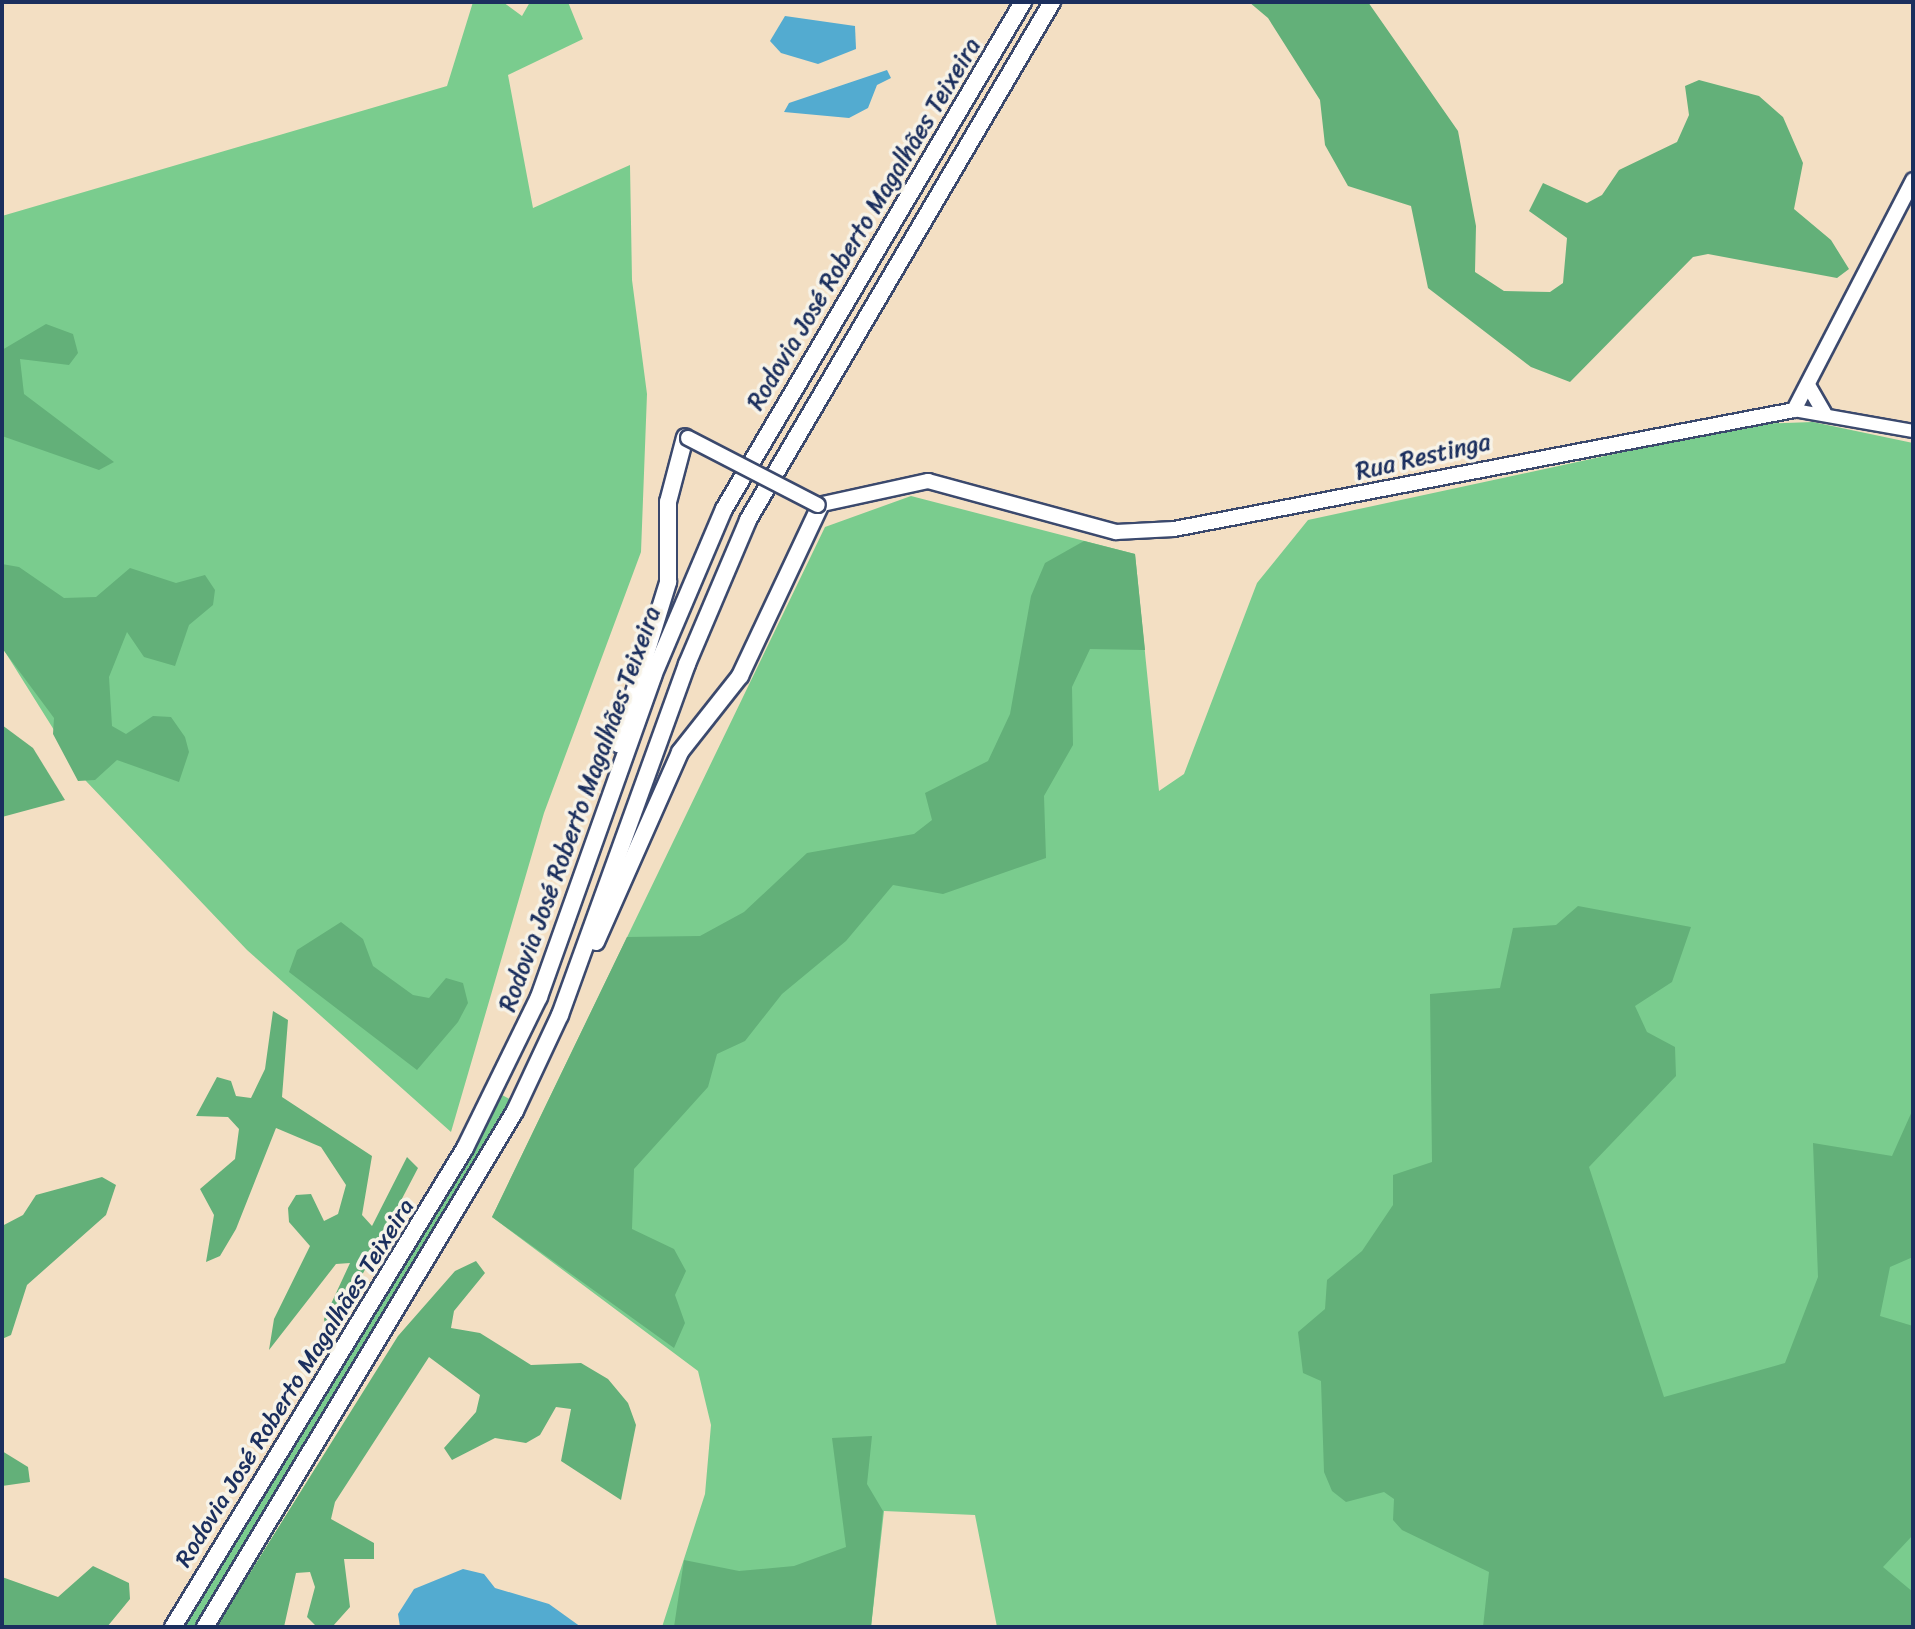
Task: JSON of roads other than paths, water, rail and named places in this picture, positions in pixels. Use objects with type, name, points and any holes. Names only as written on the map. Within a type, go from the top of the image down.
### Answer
[{"type":"highway","name":"Rodovia José Roberto Magalhães Teixeira","points":[[173,1627],[492,1098],[539,997],[653,676],[724,509],[1023,2]]},
{"type":"highway","name":"Rodovia José Roberto Magalhães Teixeira","points":[[205,1627],[515,1111],[560,1015],[687,664],[748,520],[1052,2]]},
{"type":"highway","points":[[579,881],[668,582],[668,502],[686,438]]},
{"type":"highway","points":[[560,1015],[680,752],[740,676],[819,505]]},
{"type":"main road","points":[[1794,410],[1913,180]]},
{"type":"main road","points":[[1808,385],[1824,413]]},
{"type":"main road","name":"Rua Restinga","points":[[819,505],[908,480],[1006,500],[1116,532],[1174,529],[1794,410],[1854,418],[1913,431]]},
{"type":"main road","points":[[686,438],[819,505]]},
{"type":"water","points":[[785,16],[855,26],[856,49],[818,64],[781,53],[770,41]]},
{"type":"water","points":[[887,70],[891,78],[877,85],[868,108],[849,118],[784,112],[789,103]]},
{"type":"water","points":[[463,1569],[484,1574],[495,1588],[549,1604],[581,1627],[400,1627],[398,1614],[414,1589]]}]
